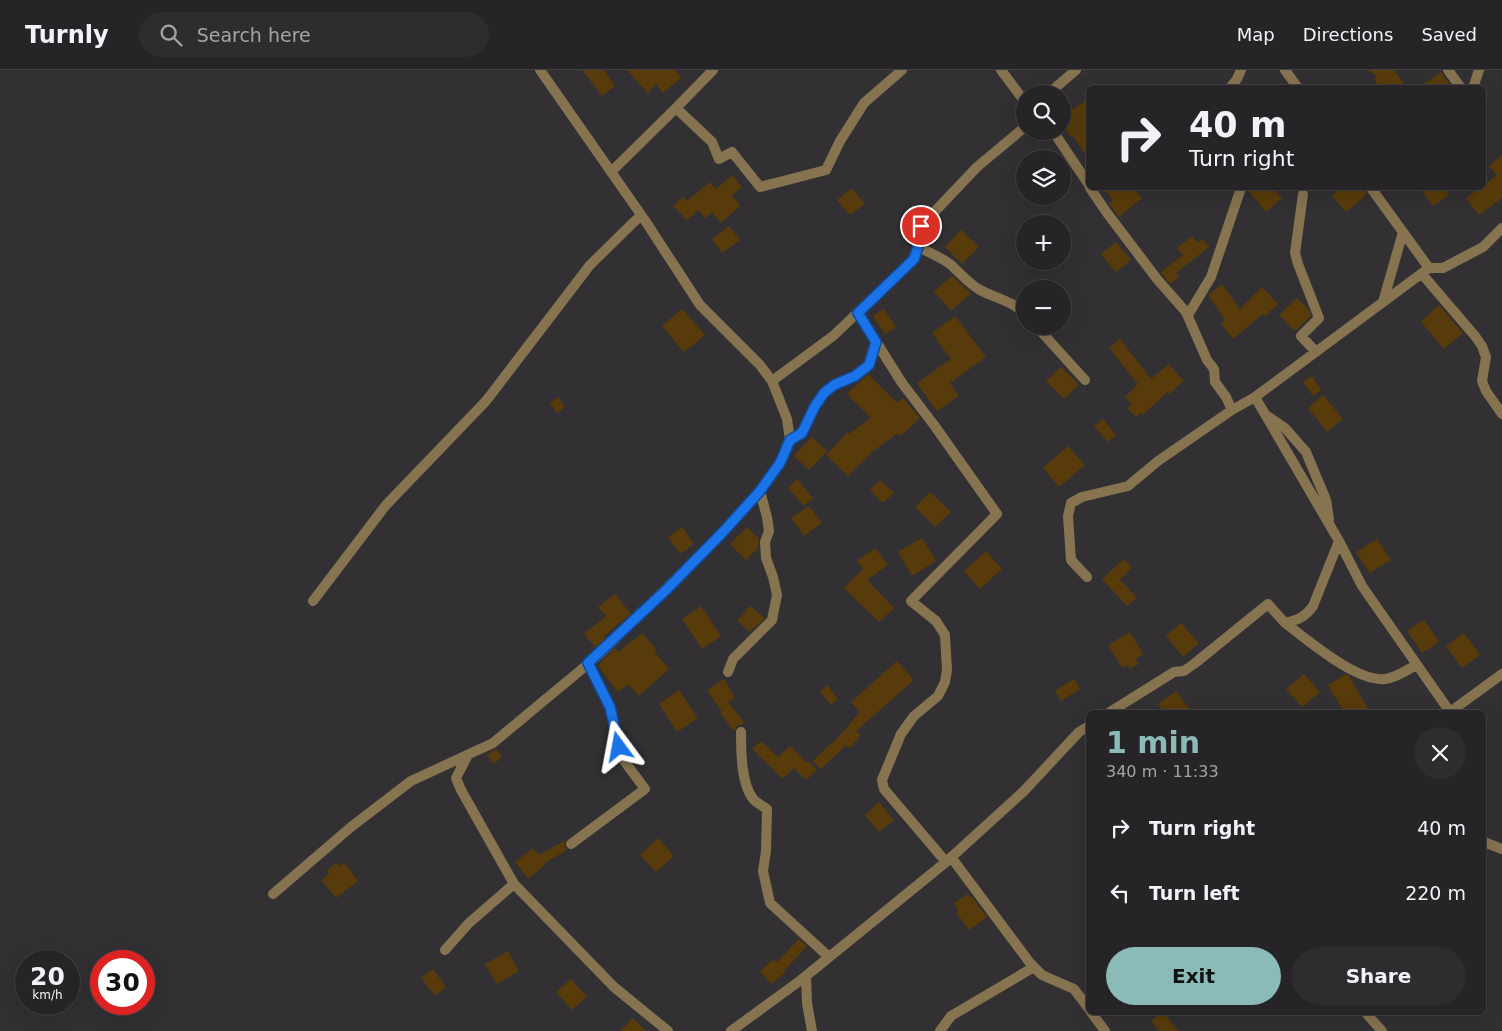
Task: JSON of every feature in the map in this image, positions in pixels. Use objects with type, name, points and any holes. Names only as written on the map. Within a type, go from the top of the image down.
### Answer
[{"type":"street","points":[[273,894],[351,826],[411,781],[493,743],[588,663],[666,590],[723,532],[760,491],[780,463],[790,440],[787,419],[772,381],[760,366],[700,305],[641,215],[540,70]]},
{"type":"street","points":[[611,172],[713,70]]},
{"type":"street","points":[[676,108],[712,142],[719,159],[732,152],[760,187],[826,170],[840,141],[864,103],[902,70]]},
{"type":"street","points":[[1001,70],[1016,90]]},
{"type":"street","points":[[1058,85],[1076,70]]},
{"type":"street","points":[[1232,85],[1241,70]]},
{"type":"street","points":[[1285,70],[1296,85]]},
{"type":"street","points":[[1448,70],[1459,85]]},
{"type":"street","points":[[1475,85],[1479,70]]},
{"type":"street","points":[[772,381],[816,350],[914,259],[921,226],[977,167],[1016,134]]},
{"type":"street","points":[[1059,140],[1086,180]]},
{"type":"street","points":[[1093,190],[1107,213],[1157,279],[1188,315],[1207,360],[1214,369],[1215,382],[1226,397],[1232,410]]},
{"type":"street","points":[[1188,315],[1211,277],[1240,190]]},
{"type":"street","points":[[1372,190],[1403,232],[1426,271],[1482,346],[1486,357],[1482,381],[1486,391],[1502,414]]},
{"type":"street","points":[[1303,194],[1295,253],[1319,318],[1301,336],[1316,352]]},
{"type":"street","points":[[313,601],[386,505],[486,401],[590,265],[641,215]]},
{"type":"street","points":[[1088,577],[1071,560],[1068,516],[1071,503],[1082,497],[1128,486],[1158,461],[1232,410],[1255,397],[1426,271],[1442,268],[1483,247],[1502,228]]},
{"type":"street","points":[[1384,302],[1403,232]]},
{"type":"street","points":[[918,247],[936,255],[949,264],[978,289],[1016,307]]},
{"type":"street","points":[[858,313],[902,383],[997,514],[911,601],[936,622],[945,635],[947,670],[945,682],[938,696],[914,716],[901,734],[882,780],[884,789],[949,860],[1034,967],[1042,975],[1074,989],[1086,1005]]},
{"type":"street","points":[[1044,335],[1085,380]]},
{"type":"street","points":[[790,440],[802,433],[815,406],[824,393],[834,385],[855,376],[869,365],[876,342]]},
{"type":"street","points":[[1255,397],[1330,525],[1362,586],[1449,710]]},
{"type":"street","points":[[1266,415],[1285,428],[1306,452],[1326,500],[1330,525]]},
{"type":"street","points":[[728,672],[733,659],[772,620],[777,595],[766,558],[766,542],[769,531],[768,517],[760,491]]},
{"type":"street","points":[[1285,622],[1298,620],[1307,615],[1313,606],[1339,541]]},
{"type":"street","points":[[1113,710],[1174,672],[1184,671],[1268,604],[1285,622],[1326,653],[1368,678],[1374,680],[1387,679],[1416,665]]},
{"type":"street","points":[[570,844],[645,789],[625,762],[619,747],[610,707],[588,663]]},
{"type":"street","points":[[1453,710],[1502,674]]},
{"type":"street","points":[[731,1031],[806,976],[949,860],[1024,791],[1079,732],[1086,728]]},
{"type":"street","points":[[741,732],[742,761],[748,787],[754,799],[767,809],[766,851],[763,871],[770,903],[830,957]]},
{"type":"street","points":[[468,755],[456,778],[460,790],[514,884],[614,987],[668,1031]]},
{"type":"street","points":[[1486,843],[1502,849]]},
{"type":"street","points":[[445,950],[469,923],[514,884]]},
{"type":"street","points":[[940,1031],[951,1016],[1034,967]]},
{"type":"street","points":[[806,976],[807,1003],[812,1031]]},
{"type":"street","points":[[1093,1015],[1105,1031]]},
{"type":"street","points":[[1368,1015],[1382,1031]]},
{"type":"building","points":[[582,70],[604,70],[615,86],[602,96]]},
{"type":"building","points":[[627,70],[675,70],[681,78],[663,93],[656,84],[648,93]]},
{"type":"building","points":[[1368,70],[1393,70],[1406,85],[1379,85],[1374,79],[1377,76]]},
{"type":"building","points":[[1441,72],[1450,85],[1422,85]]},
{"type":"building","points":[[1086,101],[1086,155],[1073,136],[1071,137],[1071,110]]},
{"type":"building","points":[[1502,155],[1502,198],[1479,215],[1466,198],[1477,190],[1486,190],[1486,183],[1497,175],[1489,166]]},
{"type":"building","points":[[732,175],[742,187],[732,195],[740,206],[721,223],[712,212],[705,218],[698,210],[687,220],[673,206],[683,197],[687,201],[710,182],[716,189]]},
{"type":"building","points":[[852,188],[865,204],[850,215],[837,200]]},
{"type":"building","points":[[1105,190],[1135,190],[1142,198],[1119,217],[1109,204],[1113,200]]},
{"type":"building","points":[[1248,190],[1274,190],[1282,198],[1266,212]]},
{"type":"building","points":[[1339,190],[1364,190],[1367,194],[1346,212],[1332,196]]},
{"type":"building","points":[[1421,190],[1445,190],[1449,195],[1433,206]]},
{"type":"building","points":[[729,226],[740,240],[722,253],[712,239]]},
{"type":"building","points":[[961,230],[979,247],[962,264],[945,247]]},
{"type":"building","points":[[1192,236],[1198,243],[1203,239],[1209,247],[1176,273],[1179,277],[1170,284],[1161,272],[1183,255],[1177,248]]},
{"type":"building","points":[[1116,242],[1131,260],[1116,272],[1101,254]]},
{"type":"building","points":[[952,276],[971,293],[951,311],[934,291]]},
{"type":"building","points":[[1222,284],[1240,309],[1262,287],[1278,304],[1233,339],[1221,324],[1225,320],[1208,295]]},
{"type":"building","points":[[1297,298],[1309,310],[1311,316],[1295,331],[1279,315]]},
{"type":"building","points":[[1439,305],[1463,333],[1444,349],[1421,322]]},
{"type":"building","points":[[682,309],[705,335],[684,352],[662,326]]},
{"type":"building","points":[[884,309],[896,327],[885,334],[873,316]]},
{"type":"building","points":[[955,316],[986,357],[950,383],[959,396],[937,411],[917,383],[951,359],[932,333]]},
{"type":"building","points":[[1120,339],[1151,379],[1169,364],[1184,381],[1169,394],[1167,392],[1143,415],[1141,413],[1136,417],[1127,408],[1132,404],[1125,397],[1138,384],[1109,348]]},
{"type":"building","points":[[1061,367],[1079,385],[1064,399],[1046,381]]},
{"type":"building","points":[[868,374],[897,403],[903,398],[920,418],[901,436],[898,433],[872,452],[848,476],[826,455],[848,432],[849,434],[871,418],[847,394]]},
{"type":"building","points":[[1312,376],[1321,390],[1313,396],[1303,382]]},
{"type":"building","points":[[1323,395],[1343,419],[1327,432],[1308,408]]},
{"type":"building","points":[[558,397],[565,407],[557,413],[550,403]]},
{"type":"building","points":[[1103,419],[1116,435],[1108,442],[1094,426]]},
{"type":"building","points":[[812,437],[827,451],[809,470],[794,456]]},
{"type":"building","points":[[1068,446],[1085,465],[1059,487],[1043,468]]},
{"type":"building","points":[[797,479],[813,498],[804,506],[788,488]]},
{"type":"building","points":[[880,480],[894,493],[883,503],[870,490]]},
{"type":"building","points":[[930,492],[951,512],[935,527],[915,507]]},
{"type":"building","points":[[809,506],[822,523],[804,536],[791,518]]},
{"type":"building","points":[[682,527],[694,544],[680,554],[668,537]]},
{"type":"building","points":[[747,527],[759,539],[758,548],[746,560],[730,544]]},
{"type":"building","points":[[922,538],[936,561],[912,576],[898,552]]},
{"type":"building","points":[[1377,539],[1391,560],[1370,573],[1356,552]]},
{"type":"building","points":[[875,548],[888,565],[867,580],[894,608],[879,622],[844,588],[863,569],[857,561]]},
{"type":"building","points":[[986,551],[1002,569],[980,589],[964,571]]},
{"type":"building","points":[[1124,559],[1132,568],[1120,579],[1137,598],[1127,606],[1102,579]]},
{"type":"building","points":[[615,594],[631,614],[604,636],[606,638],[596,648],[584,634],[606,616],[598,607]]},
{"type":"building","points":[[701,606],[721,636],[702,649],[682,619]]},
{"type":"building","points":[[750,606],[765,618],[750,632],[737,621]]},
{"type":"building","points":[[1424,620],[1439,642],[1422,653],[1407,631]]},
{"type":"building","points":[[1181,623],[1199,643],[1183,657],[1166,636]]},
{"type":"building","points":[[1130,632],[1143,654],[1136,659],[1139,664],[1130,669],[1127,665],[1122,668],[1108,645]]},
{"type":"building","points":[[642,633],[656,649],[654,651],[669,669],[639,696],[628,684],[618,692],[598,666],[615,648],[618,652]]},
{"type":"building","points":[[1464,633],[1480,655],[1462,668],[1446,646]]},
{"type":"building","points":[[897,661],[914,680],[856,731],[861,735],[850,748],[846,745],[821,769],[813,761],[833,743],[860,712],[851,702]]},
{"type":"building","points":[[1304,674],[1320,692],[1302,707],[1286,689]]},
{"type":"building","points":[[1346,674],[1369,710],[1343,710],[1328,685]]},
{"type":"building","points":[[724,679],[735,698],[728,702],[745,723],[737,726],[734,731],[720,713],[722,712],[707,690]]},
{"type":"building","points":[[1074,679],[1080,689],[1061,701],[1055,691]]},
{"type":"building","points":[[827,685],[838,699],[831,705],[820,692]]},
{"type":"building","points":[[679,690],[698,718],[677,732],[659,704]]},
{"type":"building","points":[[1176,691],[1190,710],[1162,710],[1158,704]]},
{"type":"building","points":[[761,741],[778,757],[790,746],[817,770],[806,780],[794,768],[783,779],[752,749]]},
{"type":"building","points":[[496,749],[502,757],[494,764],[487,755]]},
{"type":"building","points":[[879,802],[894,820],[879,832],[865,815]]},
{"type":"building","points":[[658,838],[674,856],[656,872],[640,855]]},
{"type":"building","points":[[566,840],[564,845],[567,850],[545,863],[528,879],[515,862],[533,848],[539,855]]},
{"type":"building","points":[[344,862],[358,881],[336,898],[321,880],[329,874],[327,870],[336,863],[339,866]]},
{"type":"building","points":[[968,894],[987,917],[969,930],[956,912],[959,911],[954,903]]},
{"type":"building","points":[[799,939],[807,946],[784,971],[785,973],[771,984],[760,971],[774,959],[777,962]]},
{"type":"building","points":[[508,951],[519,971],[497,984],[485,964]]},
{"type":"building","points":[[433,969],[446,987],[435,996],[421,978]]},
{"type":"building","points":[[571,979],[587,997],[572,1010],[556,992]]},
{"type":"building","points":[[1158,1015],[1165,1015],[1178,1031],[1159,1031],[1151,1021]]},
{"type":"building","points":[[633,1018],[646,1031],[620,1031]]},
{"type":"route","points":[[619,747],[610,707],[588,663],[600,654],[666,590],[760,491],[780,463],[790,440],[802,433],[815,406],[824,393],[834,385],[855,376],[869,365],[876,342],[858,313],[914,259],[921,226]]}]
